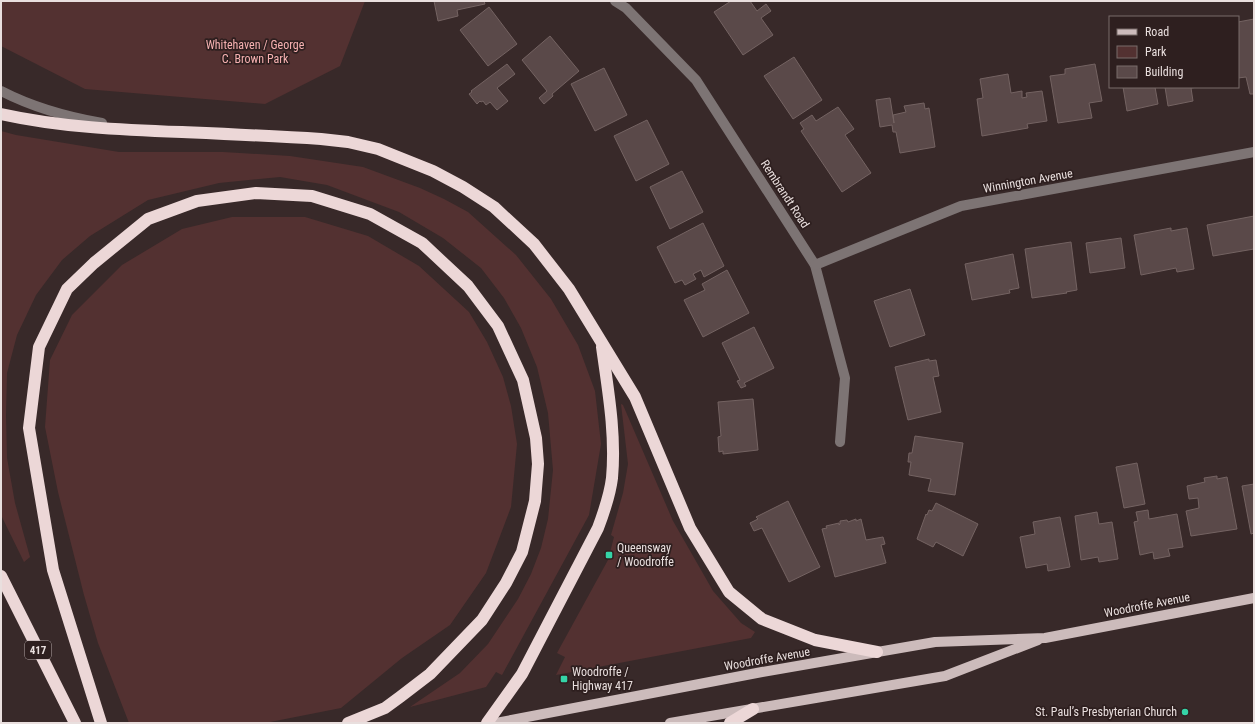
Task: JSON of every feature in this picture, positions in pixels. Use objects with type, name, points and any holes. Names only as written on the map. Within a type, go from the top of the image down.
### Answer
[{"type":"highway","points":[[1,114],[34,121],[144,130],[321,139],[348,142],[378,149],[433,171],[463,187],[494,207],[534,244],[570,289],[635,397],[690,528],[729,592],[762,619],[815,640],[877,652]]},
{"type":"highway","points":[[101,723],[54,570],[29,428],[39,347],[67,289],[94,263],[148,219],[197,201],[256,193],[312,196],[370,214],[422,243],[468,286],[498,326],[523,380],[536,438],[538,464],[535,501],[522,552],[506,583],[490,608],[482,620],[430,674],[385,708],[348,723]]},
{"type":"highway","points":[[487,723],[522,674],[598,528],[606,504],[612,479],[613,447],[612,420],[601,340]]},
{"type":"highway","name":"417","points":[[1,576],[75,723]]},
{"type":"highway","points":[[730,723],[753,709]]},
{"type":"main road","name":"Woodroffe Avenue","points":[[496,723],[762,672],[935,642],[1045,638],[1254,598]]},
{"type":"main road","name":"Woodroffe Avenue","points":[[670,723],[945,676],[1045,638]]},
{"type":"street","name":"Rembrandt Road","points":[[614,1],[626,8],[696,80],[815,265],[845,378],[840,442]]},
{"type":"street","points":[[1,91],[35,106],[79,119],[144,130]]},
{"type":"street","name":"Winnington Avenue","points":[[815,265],[961,206],[1254,152]]},
{"type":"green space","name":"Whitehaven / George C. Brown Park","points":[[1,1],[365,1],[340,66],[265,104],[85,89],[1,46]]},
{"type":"green space","points":[[1,131],[16,135],[119,152],[223,152],[290,156],[363,167],[420,188],[468,212],[516,255],[551,299],[578,345],[595,391],[601,444],[589,515],[502,675],[496,672],[486,687],[410,707],[460,673],[488,644],[518,599],[531,574],[541,548],[548,519],[553,470],[548,413],[537,367],[521,328],[504,298],[481,268],[443,238],[399,212],[327,185],[280,177],[219,183],[148,200],[90,236],[62,260],[36,295],[17,335],[7,373],[7,458],[15,503],[30,557],[24,562],[1,515]]},
{"type":"green space","points":[[232,217],[305,217],[368,236],[419,266],[469,312],[487,342],[503,377],[511,406],[517,444],[511,507],[486,573],[450,625],[402,658],[341,708],[265,723],[129,723],[98,643],[84,595],[58,492],[45,427],[50,360],[72,315],[122,265],[182,229]]},
{"type":"green space","points":[[621,404],[623,405],[673,521],[713,591],[741,623],[755,632],[751,638],[556,675],[565,657],[557,653],[608,560],[614,537],[611,535],[623,493],[628,464]]},
{"type":"building","points":[[434,1],[484,1],[485,4],[457,10],[458,16],[438,21]]},
{"type":"building","points":[[731,1],[750,1],[757,11],[766,4],[771,11],[761,18],[773,35],[743,55],[714,12]]},
{"type":"building","points":[[489,7],[517,44],[488,66],[460,30]]},
{"type":"building","points":[[1254,19],[1254,94],[1250,94],[1246,77],[1239,78],[1239,22]]},
{"type":"building","points":[[550,36],[579,71],[552,94],[553,96],[544,104],[539,98],[547,91],[522,60]]},
{"type":"building","points":[[794,57],[822,100],[793,119],[764,76]]},
{"type":"building","points":[[507,64],[515,74],[497,88],[508,101],[497,110],[490,102],[486,105],[483,101],[480,101],[477,104],[469,94],[472,92],[471,91]]},
{"type":"building","points":[[1095,64],[1102,101],[1089,103],[1092,118],[1058,123],[1050,76],[1065,74],[1065,69]]},
{"type":"building","points":[[604,68],[627,115],[595,131],[571,84]]},
{"type":"building","points":[[1008,74],[1011,93],[1022,91],[1022,98],[1027,97],[1026,93],[1042,91],[1047,121],[1027,124],[1028,128],[982,136],[977,99],[983,98],[980,79]]},
{"type":"building","points":[[1123,88],[1155,88],[1158,104],[1127,111]]},
{"type":"building","points":[[1165,88],[1191,88],[1193,101],[1168,106]]},
{"type":"building","points":[[890,98],[894,123],[893,115],[906,112],[904,106],[924,103],[925,109],[929,108],[935,147],[900,153],[896,132],[893,132],[892,125],[880,127],[876,100]]},
{"type":"building","points":[[838,107],[854,129],[845,135],[871,173],[842,192],[801,131],[804,129],[800,123],[812,115],[816,121]]},
{"type":"building","points":[[647,120],[669,164],[636,181],[614,136]]},
{"type":"building","points":[[682,171],[703,212],[670,229],[650,187]]},
{"type":"building","points":[[1254,216],[1254,249],[1213,256],[1207,225]]},
{"type":"building","points":[[703,223],[724,266],[704,277],[701,270],[693,274],[696,279],[685,285],[682,280],[675,283],[657,247]]},
{"type":"building","points":[[1171,228],[1171,231],[1187,228],[1194,269],[1177,272],[1176,268],[1141,275],[1134,235]]},
{"type":"building","points":[[1121,238],[1125,268],[1090,273],[1086,243]]},
{"type":"building","points":[[1071,242],[1077,290],[1066,292],[1067,293],[1032,298],[1025,249]]},
{"type":"building","points":[[1013,254],[1019,288],[1009,290],[1010,293],[972,300],[965,264]]},
{"type":"building","points":[[727,270],[749,313],[703,337],[684,300],[705,290],[702,284]]},
{"type":"building","points":[[910,289],[925,335],[890,347],[874,301]]},
{"type":"building","points":[[754,327],[774,368],[744,383],[746,386],[741,388],[737,381],[740,380],[722,343]]},
{"type":"building","points":[[929,359],[929,361],[936,360],[939,376],[933,377],[941,412],[908,420],[895,367]]},
{"type":"building","points":[[753,399],[758,450],[723,454],[723,451],[719,452],[718,437],[721,436],[718,402]]},
{"type":"building","points":[[915,436],[963,443],[955,495],[928,491],[931,479],[909,475],[911,462],[908,462],[909,453],[912,453]]},
{"type":"building","points":[[1137,463],[1145,504],[1124,508],[1116,467]]},
{"type":"building","points":[[1217,476],[1217,479],[1227,477],[1237,529],[1191,536],[1186,511],[1199,508],[1198,498],[1189,499],[1187,486],[1205,482],[1204,478]]},
{"type":"building","points":[[1254,484],[1254,533],[1251,534],[1242,486]]},
{"type":"building","points":[[788,501],[820,567],[789,582],[762,528],[754,531],[750,523],[758,519],[756,517]]},
{"type":"building","points":[[936,503],[978,524],[963,556],[936,542],[933,547],[917,539],[926,514],[927,515],[929,510],[932,511]]},
{"type":"building","points":[[1148,510],[1149,519],[1177,514],[1183,547],[1168,549],[1170,556],[1154,559],[1153,552],[1140,555],[1134,522],[1138,521],[1136,512]]},
{"type":"building","points":[[1097,512],[1099,524],[1112,522],[1118,559],[1099,562],[1098,557],[1081,560],[1075,516]]},
{"type":"building","points":[[1060,517],[1070,567],[1048,571],[1047,564],[1026,568],[1020,537],[1035,534],[1033,522]]},
{"type":"building","points":[[856,519],[856,521],[861,519],[866,540],[883,537],[885,544],[881,545],[886,563],[835,577],[822,529],[827,528],[826,526],[839,523],[839,525],[840,521],[847,520],[848,522]]},
{"type":"place","name":"Queensway / Woodroffe","points":[[609,555]]},
{"type":"place","name":"Woodroffe / Highway 417","points":[[564,679]]},
{"type":"place","name":"St. Paul’s Presbyterian Church","points":[[1185,712]]}]
